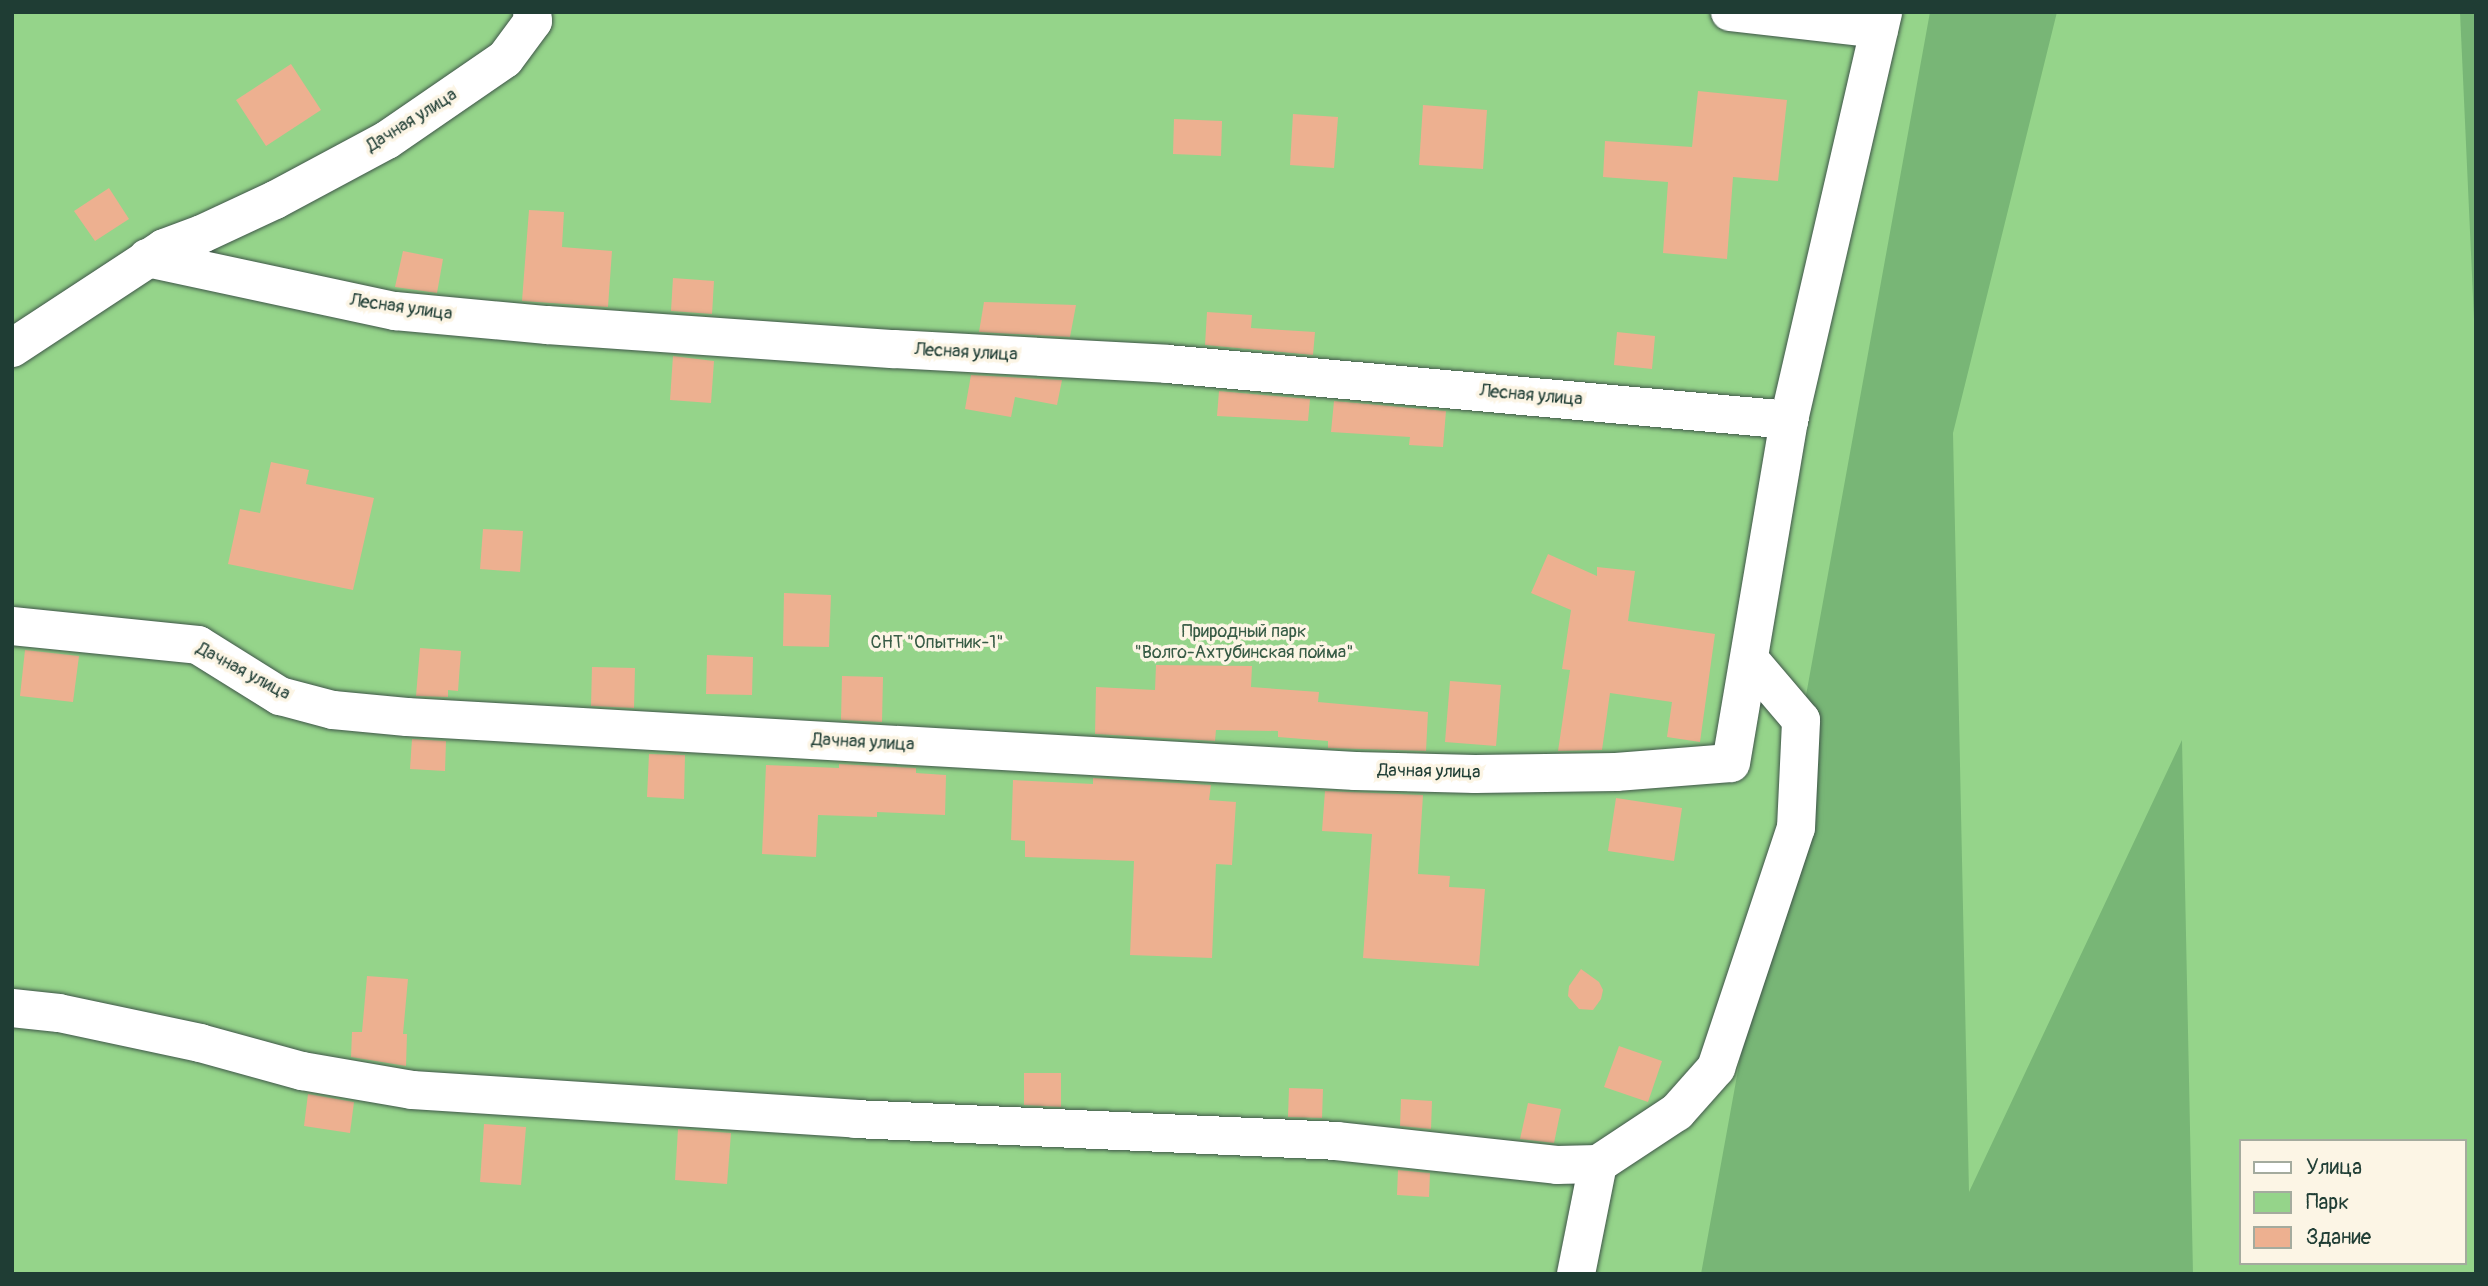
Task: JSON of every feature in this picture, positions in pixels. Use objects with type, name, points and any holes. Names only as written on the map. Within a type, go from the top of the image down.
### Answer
[{"type":"street","name":"Дачная улица","points":[[12,348],[164,248],[275,200],[387,140],[505,59],[533,21],[532,12]]},
{"type":"street","points":[[12,1008],[58,1013],[200,1043],[302,1071],[412,1090],[855,1119],[1336,1141],[1557,1165],[1598,1164],[1677,1112],[1716,1068],[1796,828],[1801,720],[1749,659],[1789,420],[1881,21],[1730,12]]},
{"type":"street","name":"Лесная улица","points":[[147,258],[395,311],[644,332],[1167,364],[1789,420]]},
{"type":"street","name":"Дачная улица","points":[[12,626],[198,645],[280,696],[333,710],[407,717],[1354,771],[1475,774],[1616,772],[1731,763],[1749,659]]},
{"type":"street","points":[[1576,1274],[1598,1164]]},
{"type":"green space","name":"СНТ \"Опытник-1\"","points":[[12,12],[2476,12],[2476,1274],[12,1274]]},
{"type":"green space","points":[[1930,12],[2057,12],[1953,433],[1969,1192],[2182,740],[2193,1274],[1701,1274]]},
{"type":"green space","points":[[2460,12],[2476,12],[2476,363]]},
{"type":"building","points":[[291,64],[321,110],[266,146],[236,100]]},
{"type":"building","points":[[1698,91],[1787,100],[1778,181],[1733,177],[1727,259],[1663,253],[1668,182],[1603,177],[1605,141],[1692,147]]},
{"type":"building","points":[[1423,105],[1487,110],[1483,169],[1419,165]]},
{"type":"building","points":[[1293,114],[1338,117],[1334,168],[1290,165]]},
{"type":"building","points":[[1174,119],[1222,121],[1221,156],[1173,154]]},
{"type":"building","points":[[109,188],[129,219],[95,241],[74,211]]},
{"type":"building","points":[[529,210],[564,212],[562,247],[612,251],[608,307],[522,301]]},
{"type":"building","points":[[403,251],[443,259],[437,293],[395,287]]},
{"type":"building","points":[[673,278],[714,281],[712,314],[671,311]]},
{"type":"building","points":[[984,302],[1076,305],[1070,337],[979,332]]},
{"type":"building","points":[[1207,312],[1252,315],[1251,328],[1315,332],[1313,355],[1205,345]]},
{"type":"building","points":[[1617,332],[1655,336],[1652,369],[1614,365]]},
{"type":"building","points":[[673,356],[714,361],[711,403],[670,400]]},
{"type":"building","points":[[971,375],[1062,380],[1057,405],[1015,397],[1011,417],[965,409]]},
{"type":"building","points":[[1219,391],[1310,399],[1308,421],[1217,416]]},
{"type":"building","points":[[1334,401],[1446,411],[1443,447],[1409,445],[1410,437],[1331,432]]},
{"type":"building","points":[[271,462],[309,470],[306,484],[374,498],[353,590],[228,564],[240,509],[260,513]]},
{"type":"building","points":[[483,529],[523,531],[520,572],[480,569]]},
{"type":"building","points":[[1548,554],[1597,576],[1597,567],[1635,571],[1628,621],[1715,634],[1700,742],[1667,737],[1672,702],[1610,693],[1602,750],[1558,751],[1570,670],[1562,669],[1571,610],[1531,593]]},
{"type":"building","points":[[784,593],[831,595],[829,647],[783,646]]},
{"type":"building","points":[[420,648],[461,651],[458,691],[448,690],[448,697],[416,696]]},
{"type":"building","points":[[25,650],[79,656],[73,702],[20,696]]},
{"type":"building","points":[[707,655],[753,657],[752,695],[706,694]]},
{"type":"building","points":[[1156,665],[1252,666],[1251,687],[1319,692],[1318,702],[1428,712],[1426,751],[1328,748],[1328,741],[1278,737],[1278,731],[1216,730],[1215,741],[1095,734],[1096,687],[1155,690]]},
{"type":"building","points":[[592,667],[635,668],[634,708],[591,706]]},
{"type":"building","points":[[842,676],[883,677],[882,722],[841,720]]},
{"type":"building","points":[[1450,681],[1501,685],[1496,746],[1445,742]]},
{"type":"building","points":[[412,739],[446,741],[445,771],[410,769]]},
{"type":"building","points":[[649,754],[685,755],[684,799],[647,797]]},
{"type":"building","points":[[839,764],[916,768],[916,773],[946,775],[945,815],[877,812],[877,817],[818,815],[816,857],[762,854],[766,765],[839,768]]},
{"type":"building","points":[[1093,778],[1211,785],[1209,800],[1236,802],[1232,865],[1216,864],[1212,958],[1130,955],[1134,861],[1025,857],[1025,841],[1011,840],[1013,780],[1093,784]]},
{"type":"building","points":[[1325,791],[1423,795],[1418,874],[1450,876],[1449,887],[1485,889],[1479,966],[1363,958],[1372,834],[1322,831]]},
{"type":"building","points":[[1616,798],[1682,808],[1674,861],[1608,851]]},
{"type":"building","points":[[1581,969],[1599,982],[1603,990],[1601,999],[1593,1010],[1579,1009],[1568,996],[1569,986]]},
{"type":"building","points":[[367,976],[408,979],[403,1034],[407,1034],[406,1066],[351,1057],[352,1032],[362,1032]]},
{"type":"building","points":[[1619,1046],[1662,1061],[1648,1102],[1604,1087]]},
{"type":"building","points":[[1024,1073],[1061,1073],[1061,1107],[1024,1105]]},
{"type":"building","points":[[1289,1088],[1323,1089],[1322,1118],[1288,1117]]},
{"type":"building","points":[[308,1094],[354,1102],[350,1133],[304,1126]]},
{"type":"building","points":[[1401,1099],[1432,1101],[1431,1129],[1400,1126]]},
{"type":"building","points":[[1528,1103],[1561,1109],[1554,1143],[1520,1139]]},
{"type":"building","points":[[484,1124],[526,1127],[521,1185],[480,1182]]},
{"type":"building","points":[[678,1129],[731,1133],[727,1184],[675,1180]]},
{"type":"building","points":[[1398,1170],[1430,1173],[1429,1197],[1397,1195]]},
{"type":"park label","name":"Природный парк \"Волго-Ахтубинская пойма\"","points":[[1244,643]]}]
